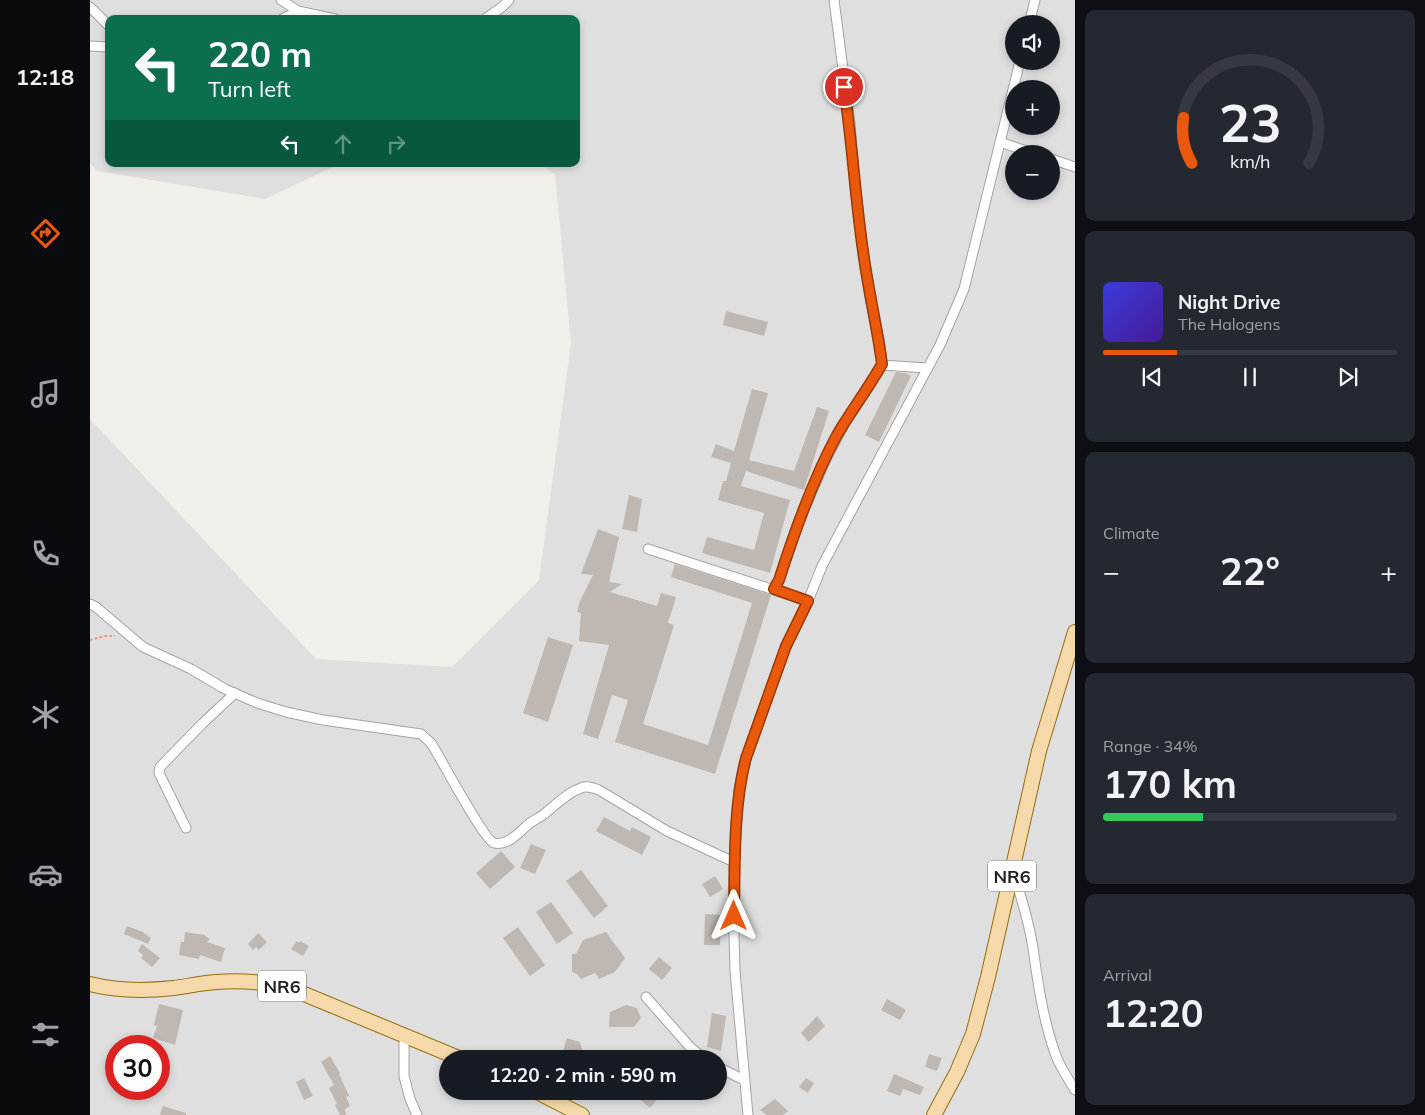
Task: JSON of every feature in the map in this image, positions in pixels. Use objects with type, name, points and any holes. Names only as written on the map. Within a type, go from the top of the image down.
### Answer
[{"type":"main road","name":"NR6","points":[[934,1115],[957,1072],[973,1034],[1013,871],[1039,751],[1071,662],[1075,632]]},
{"type":"main road","name":"NR6","points":[[90,984],[118,989],[172,988],[223,981],[278,985],[292,989],[440,1050]]},
{"type":"main road","points":[[553,1100],[582,1115]]},
{"type":"street","points":[[281,0],[298,11],[316,15]]},
{"type":"street","points":[[491,15],[509,0]]},
{"type":"street","points":[[774,589],[779,580],[799,521],[825,461],[843,425],[882,364],[862,242],[850,123],[834,0]]},
{"type":"street","points":[[1031,15],[1035,0]]},
{"type":"street","points":[[90,7],[105,22]]},
{"type":"street","points":[[290,15],[298,11]]},
{"type":"street","points":[[90,46],[105,47]]},
{"type":"street","points":[[748,1115],[735,971],[734,862],[739,789],[746,758],[786,646],[808,601],[822,566],[940,345],[964,289],[1018,70]]},
{"type":"street","points":[[1000,142],[1009,145]]},
{"type":"street","points":[[1060,162],[1075,167]]},
{"type":"street","points":[[882,364],[927,368]]},
{"type":"street","points":[[648,549],[683,562],[808,601]]},
{"type":"street","points":[[90,604],[96,607],[142,647],[192,669],[225,689],[257,703],[323,720],[421,734],[431,743],[477,821],[490,841],[494,843],[511,839],[574,791],[592,787],[667,831],[734,862]]},
{"type":"street","points":[[186,828],[159,773],[160,767],[235,693]]},
{"type":"street","points":[[1013,871],[1021,895],[1038,989],[1055,1055],[1075,1090]]},
{"type":"street","points":[[646,997],[694,1050]]},
{"type":"street","points":[[404,1035],[404,1076],[410,1099],[417,1115]]},
{"type":"street","points":[[727,1072],[744,1080]]},
{"type":"path","points":[[90,640],[106,636],[128,636]]},
{"type":"shaded area","points":[[90,0],[1075,0],[1075,1115],[90,1115],[90,419],[316,659],[452,667],[539,580],[571,343],[555,174],[544,167],[580,167],[580,15],[105,15],[105,167],[333,167],[265,199],[97,171],[90,163]]},
{"type":"building","points":[[726,311],[768,322],[764,336],[723,325]]},
{"type":"building","points":[[896,372],[911,376],[879,442],[865,435]]},
{"type":"building","points":[[752,389],[768,393],[749,460],[794,471],[817,407],[829,411],[804,490],[746,471],[741,486],[790,500],[770,573],[702,553],[707,537],[754,550],[764,513],[718,500],[723,481],[726,481],[731,463],[711,457],[716,444],[734,451]]},
{"type":"building","points":[[629,495],[642,499],[637,532],[622,529]]},
{"type":"building","points":[[598,529],[619,537],[609,582],[622,584],[610,592],[657,606],[661,593],[676,597],[668,623],[674,625],[643,724],[708,745],[752,603],[671,577],[675,564],[771,595],[715,774],[615,742],[628,700],[612,695],[598,739],[583,734],[609,645],[579,641],[581,613],[577,612],[580,601],[593,575],[581,574]]},
{"type":"building","points":[[548,637],[573,645],[548,722],[523,713]]},
{"type":"building","points":[[604,817],[630,831],[632,827],[651,837],[642,855],[596,831]]},
{"type":"building","points":[[531,844],[546,850],[535,874],[520,868]]},
{"type":"building","points":[[501,851],[515,867],[490,889],[476,873]]},
{"type":"building","points":[[581,870],[608,906],[594,918],[566,881]]},
{"type":"building","points":[[715,876],[723,889],[710,897],[702,884]]},
{"type":"building","points":[[551,902],[573,933],[557,944],[536,912]]},
{"type":"building","points":[[705,914],[721,915],[720,945],[704,945]]},
{"type":"building","points":[[127,926],[143,932],[151,938],[148,944],[124,934]]},
{"type":"building","points":[[518,927],[545,965],[530,976],[503,938]]},
{"type":"building","points":[[185,932],[204,935],[210,939],[207,942],[225,948],[221,962],[200,955],[199,959],[179,955],[181,942],[184,942]]},
{"type":"building","points":[[606,932],[625,958],[615,972],[599,979],[595,973],[581,979],[572,972],[572,954],[576,954],[583,940]]},
{"type":"building","points":[[258,933],[267,942],[259,950],[256,947],[253,950],[248,944]]},
{"type":"building","points":[[297,941],[309,946],[303,956],[291,949]]},
{"type":"building","points":[[142,944],[160,958],[152,967],[141,958],[143,955],[138,951]]},
{"type":"building","points":[[659,957],[672,968],[662,980],[649,969]]},
{"type":"building","points":[[887,999],[906,1010],[900,1020],[881,1010]]},
{"type":"building","points":[[159,1004],[183,1010],[175,1045],[170,1043],[170,1035],[154,1035],[157,1026],[154,1025]]},
{"type":"building","points":[[626,1005],[637,1008],[641,1018],[634,1027],[609,1027],[610,1012]]},
{"type":"building","points":[[712,1013],[726,1016],[721,1050],[707,1047]]},
{"type":"building","points":[[817,1016],[825,1026],[809,1042],[801,1033]]},
{"type":"building","points":[[567,1038],[580,1042],[582,1049],[582,1050],[563,1050]]},
{"type":"building","points":[[929,1054],[942,1058],[937,1071],[925,1067]]},
{"type":"building","points":[[330,1056],[340,1073],[349,1096],[346,1097],[350,1106],[345,1109],[346,1115],[340,1115],[335,1105],[337,1104],[329,1088],[334,1085],[321,1062]]},
{"type":"building","points":[[894,1074],[924,1087],[920,1095],[903,1089],[900,1096],[887,1091]]},
{"type":"building","points":[[304,1078],[313,1096],[304,1100],[296,1082]]},
{"type":"building","points":[[806,1078],[814,1083],[808,1093],[799,1087]]},
{"type":"building","points":[[775,1099],[788,1111],[783,1115],[767,1115],[760,1110]]},
{"type":"building","points":[[641,1100],[657,1100],[650,1108]]},
{"type":"building","points":[[163,1106],[186,1113],[186,1115],[160,1115]]},
{"type":"route","points":[[734,916],[734,862],[739,789],[742,773],[786,646],[808,601],[774,589],[779,580],[799,521],[836,437],[882,364],[863,251],[850,123],[844,87]]}]
